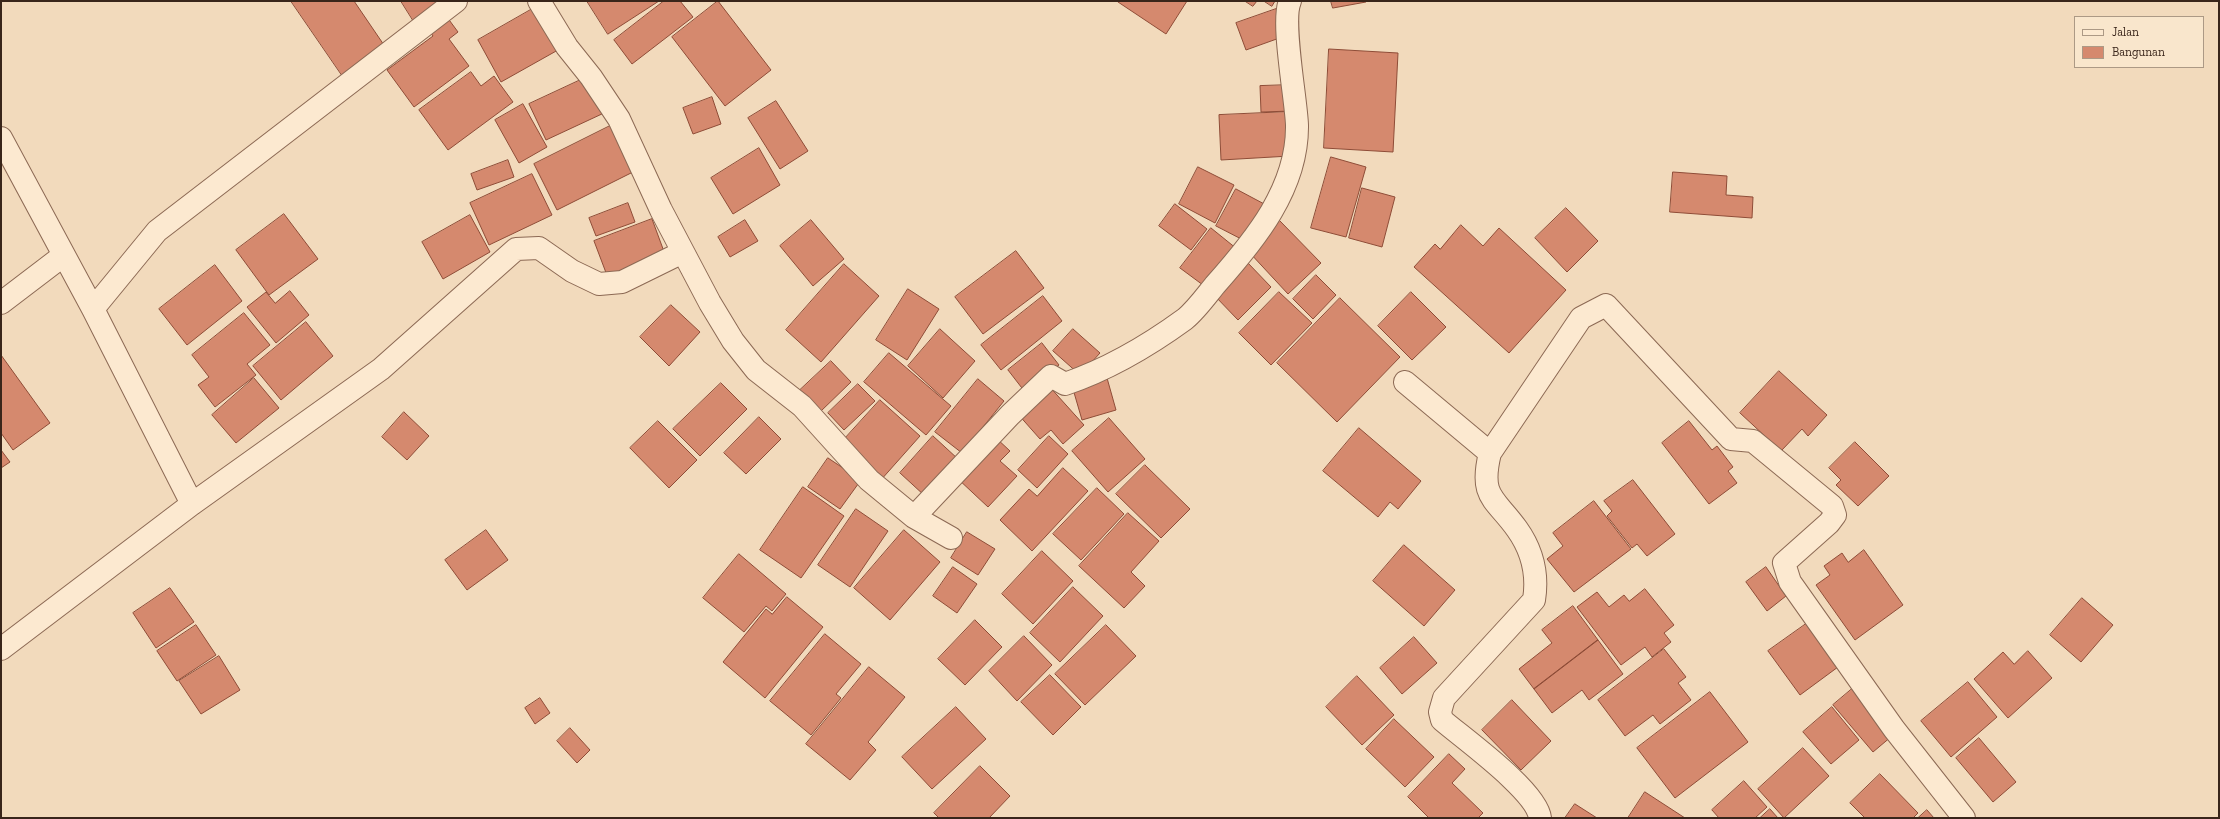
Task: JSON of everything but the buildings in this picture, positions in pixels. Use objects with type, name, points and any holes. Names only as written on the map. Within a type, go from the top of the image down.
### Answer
[{"type":"street","points":[[93,309],[157,231],[456,1]]},
{"type":"street","points":[[539,1],[567,48],[591,77],[619,119],[661,210],[710,304],[733,341],[756,370],[802,406],[869,480],[914,517],[951,538]]},
{"type":"street","points":[[914,517],[1010,415],[1052,376],[1065,384],[1093,374],[1118,362],[1186,318],[1250,246],[1283,192],[1295,159],[1297,125],[1287,23],[1290,1]]},
{"type":"street","points":[[1,138],[93,309],[192,504]]},
{"type":"street","points":[[1,649],[192,504],[382,369],[516,249],[539,248],[572,271],[599,284],[622,282],[683,252]]},
{"type":"street","points":[[1,303],[64,255]]},
{"type":"street","points":[[1540,818],[1536,805],[1508,776],[1442,720],[1440,712],[1444,698],[1534,600],[1537,582],[1532,558],[1518,530],[1498,508],[1487,488],[1485,472],[1490,454],[1581,318],[1606,305],[1731,439],[1753,441],[1832,506],[1835,514],[1829,523],[1784,563],[1790,582],[1894,729],[1964,818]]},
{"type":"street","points":[[1405,382],[1490,454]]}]
